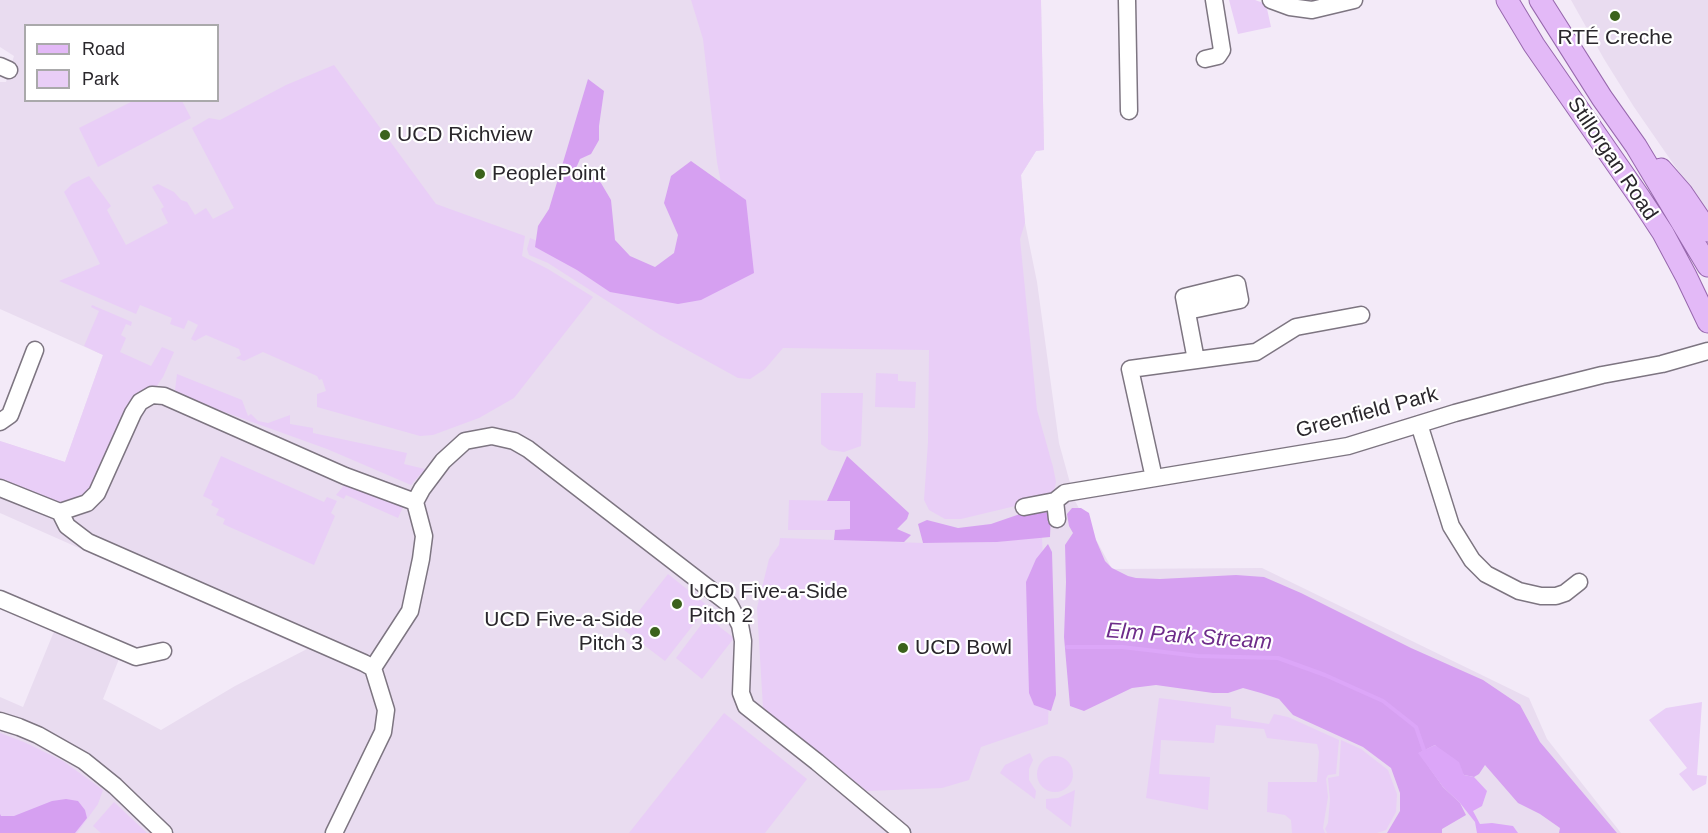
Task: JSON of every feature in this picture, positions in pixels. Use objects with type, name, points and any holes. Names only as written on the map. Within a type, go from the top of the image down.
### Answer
[{"type":"main road","name":"Stillorgan Road","points":[[1507,0],[1534,45],[1646,206],[1678,259],[1708,322]]},
{"type":"main road","name":"Stillorgan Road","points":[[1540,0],[1636,146],[1708,266]]},
{"type":"main road","points":[[1636,146],[1665,172],[1708,231]]},
{"type":"street","points":[[1127,0],[1129,111]]},
{"type":"street","points":[[1205,59],[1218,56],[1222,50],[1214,0]]},
{"type":"street","points":[[1270,0],[1290,7],[1312,10],[1354,0]]},
{"type":"street","points":[[1187,311],[1196,360]]},
{"type":"street","points":[[1154,478],[1130,369],[1256,352],[1296,327],[1360,315]]},
{"type":"street","points":[[0,422],[10,415],[35,350]]},
{"type":"street","name":"Greenfield Park","points":[[1024,507],[1055,501],[1065,493],[1348,446],[1563,384],[1662,364],[1708,351]]},
{"type":"street","points":[[0,488],[60,512],[87,503],[97,493],[133,413],[140,402],[152,395],[164,396],[334,471],[415,502]]},
{"type":"street","points":[[1419,424],[1451,526],[1472,560],[1486,574],[1518,591],[1541,596],[1561,594],[1579,582]]},
{"type":"street","points":[[372,668],[410,611],[424,536],[415,502],[422,489],[443,461],[465,441],[492,436],[514,441],[528,449],[729,604],[741,625],[743,642],[741,693],[746,706],[902,833]]},
{"type":"street","points":[[1055,501],[1057,519]]},
{"type":"street","points":[[60,512],[66,526],[87,542],[372,668],[386,710],[383,732],[334,833]]},
{"type":"street","points":[[0,599],[136,657],[163,651]]},
{"type":"street","points":[[0,722],[38,735],[84,761],[115,786],[164,833]]},
{"type":"shaded area","points":[[0,0],[1041,0],[1044,150],[1036,151],[1021,175],[1025,223],[1037,282],[1059,443],[1075,501],[1112,569],[1262,568],[1529,698],[1547,739],[1621,833],[0,833],[0,697],[23,707],[55,629],[119,659],[103,699],[161,730],[235,686],[307,649],[0,513],[0,441],[65,462],[103,355],[0,309],[0,82],[6,82],[14,56],[0,47]]},
{"type":"shaded area","points":[[1571,0],[1708,0],[1708,214],[1634,107]]},
{"type":"shaded area","points":[[588,79],[604,91],[599,140],[591,154],[580,159],[573,175],[581,182],[586,170],[601,183],[611,200],[615,240],[630,256],[655,267],[674,253],[678,235],[664,203],[671,176],[691,161],[746,200],[754,273],[701,300],[678,304],[610,292],[577,270],[535,247],[538,226],[549,209]]},
{"type":"shaded area","points":[[847,456],[909,513],[907,519],[897,529],[911,535],[904,542],[834,540],[835,530],[850,529],[850,501],[827,501]]},
{"type":"shaded area","points":[[1072,508],[1081,508],[1089,513],[1096,540],[1105,561],[1112,568],[1128,576],[1160,579],[1236,575],[1264,577],[1483,680],[1520,705],[1540,742],[1617,833],[1559,833],[1560,828],[1540,814],[1518,803],[1485,765],[1474,777],[1464,775],[1435,745],[1419,753],[1443,787],[1460,803],[1466,815],[1442,829],[1442,833],[1387,833],[1400,811],[1400,793],[1391,768],[1363,747],[1293,715],[1279,699],[1243,688],[1228,693],[1213,693],[1156,685],[1132,688],[1084,711],[1070,706],[1064,637],[1065,545],[1073,533],[1067,514]]},
{"type":"shaded area","points":[[1051,512],[1050,537],[997,542],[923,543],[918,524],[927,520],[958,528],[991,524],[1020,514]]},
{"type":"shaded area","points":[[1048,544],[1052,552],[1056,695],[1051,711],[1034,705],[1029,693],[1026,582],[1036,559]]},
{"type":"shaded area","points":[[1435,745],[1459,762],[1464,775],[1474,777],[1487,791],[1482,806],[1473,811],[1480,824],[1513,826],[1518,833],[1477,833],[1475,822],[1443,787],[1418,753]]},
{"type":"shaded area","points":[[66,799],[78,801],[85,810],[87,818],[75,833],[0,833],[0,814],[1,816],[14,816],[52,801]]},
{"type":"green space","points":[[691,0],[1041,0],[1044,150],[1036,151],[1021,175],[1025,223],[1020,239],[1037,410],[1053,467],[1056,482],[1054,491],[1032,502],[961,519],[945,519],[929,510],[924,500],[928,442],[929,350],[783,348],[765,369],[750,379],[738,378],[660,335],[548,263],[529,255],[527,249],[530,238],[643,282],[738,272],[717,162],[703,39]]},
{"type":"green space","points":[[1229,0],[1255,0],[1266,4],[1271,27],[1238,34]]},
{"type":"green space","points":[[334,65],[436,204],[525,236],[522,256],[593,297],[514,398],[479,418],[433,435],[420,436],[317,407],[317,394],[326,391],[322,379],[319,380],[317,376],[263,352],[244,361],[236,358],[241,355],[239,349],[206,335],[195,341],[191,339],[198,325],[188,320],[184,329],[170,324],[172,318],[140,305],[136,314],[59,281],[100,264],[64,192],[72,184],[89,176],[111,206],[107,210],[126,245],[168,223],[161,209],[164,207],[152,187],[158,184],[187,202],[195,215],[206,208],[213,219],[234,208],[192,128],[209,118],[220,120],[286,85]]},
{"type":"green space","points":[[131,102],[183,102],[191,118],[98,167],[79,128]]},
{"type":"green space","points":[[92,305],[132,322],[131,326],[126,324],[121,335],[126,338],[120,352],[151,366],[162,347],[174,352],[156,387],[144,390],[138,398],[88,493],[65,504],[51,503],[0,483],[0,441],[65,462],[103,355],[84,346],[99,311],[91,307]]},
{"type":"green space","points":[[876,373],[898,374],[898,381],[916,382],[915,408],[875,407]]},
{"type":"green space","points":[[177,374],[242,400],[248,416],[251,414],[258,421],[268,423],[290,415],[290,424],[313,428],[313,433],[407,453],[404,464],[425,469],[411,485],[327,449],[180,396],[175,390]]},
{"type":"green space","points":[[821,393],[863,393],[861,446],[844,452],[829,450],[821,444]]},
{"type":"green space","points":[[221,456],[324,502],[327,497],[337,501],[331,513],[335,516],[314,565],[223,524],[225,519],[216,515],[219,509],[211,505],[213,501],[203,496]]},
{"type":"green space","points":[[346,483],[404,505],[398,518],[346,495],[344,499],[336,495]]},
{"type":"green space","points":[[789,500],[850,501],[850,530],[788,530]]},
{"type":"green space","name":"UCD Bowl","points":[[1042,537],[1049,697],[1048,724],[981,747],[969,780],[942,788],[867,791],[763,708],[757,608],[769,559],[779,545],[780,538],[923,543],[997,542]]},
{"type":"green space","points":[[668,574],[708,606],[665,661],[624,630]]},
{"type":"green space","points":[[707,617],[734,638],[702,679],[676,658]]},
{"type":"green space","points":[[1159,698],[1231,707],[1231,718],[1269,724],[1274,714],[1288,717],[1339,740],[1336,774],[1328,775],[1326,779],[1328,797],[1323,828],[1325,833],[1292,833],[1291,820],[1285,815],[1267,812],[1268,782],[1317,782],[1319,752],[1317,744],[1267,738],[1264,729],[1216,725],[1214,743],[1161,740],[1159,774],[1210,777],[1208,810],[1146,798]]},
{"type":"green space","points":[[1702,702],[1697,775],[1707,776],[1706,784],[1693,791],[1679,774],[1687,768],[1649,720],[1666,708]]},
{"type":"green space","points":[[724,713],[807,779],[765,833],[629,833]]},
{"type":"green space","points":[[0,733],[63,761],[103,790],[98,804],[77,833],[0,833]]},
{"type":"green space","points":[[1341,740],[1361,749],[1388,770],[1397,794],[1396,812],[1386,830],[1377,833],[1327,833],[1325,829],[1328,823],[1330,800],[1328,778],[1339,776]]},
{"type":"green space","points":[[1030,753],[1033,760],[1029,769],[1029,780],[1036,791],[1035,799],[1000,773],[1005,765]]},
{"type":"green space","points":[[1055,756],[1068,761],[1073,774],[1068,787],[1055,792],[1042,787],[1037,774],[1042,761]]},
{"type":"green space","points":[[1075,790],[1071,827],[1046,808],[1046,799],[1058,798]]},
{"type":"green space","points":[[114,802],[147,833],[101,833],[93,826]]},
{"type":"waterway","name":"Elm Park Stream","points":[[1067,647],[1122,647],[1198,656],[1278,658],[1325,675],[1383,701],[1416,727],[1425,753]]},
{"type":"place","name":"RTÉ Creche","points":[[1615,16]]},
{"type":"place","name":"UCD Richview","points":[[385,135]]},
{"type":"place","name":"PeoplePoint","points":[[480,174]]},
{"type":"place","name":"UCD Five-a-Side Pitch 2","points":[[677,604]]},
{"type":"place","name":"UCD Five-a-Side Pitch 3","points":[[655,632]]},
{"type":"place","name":"UCD Bowl","points":[[903,648]]}]
